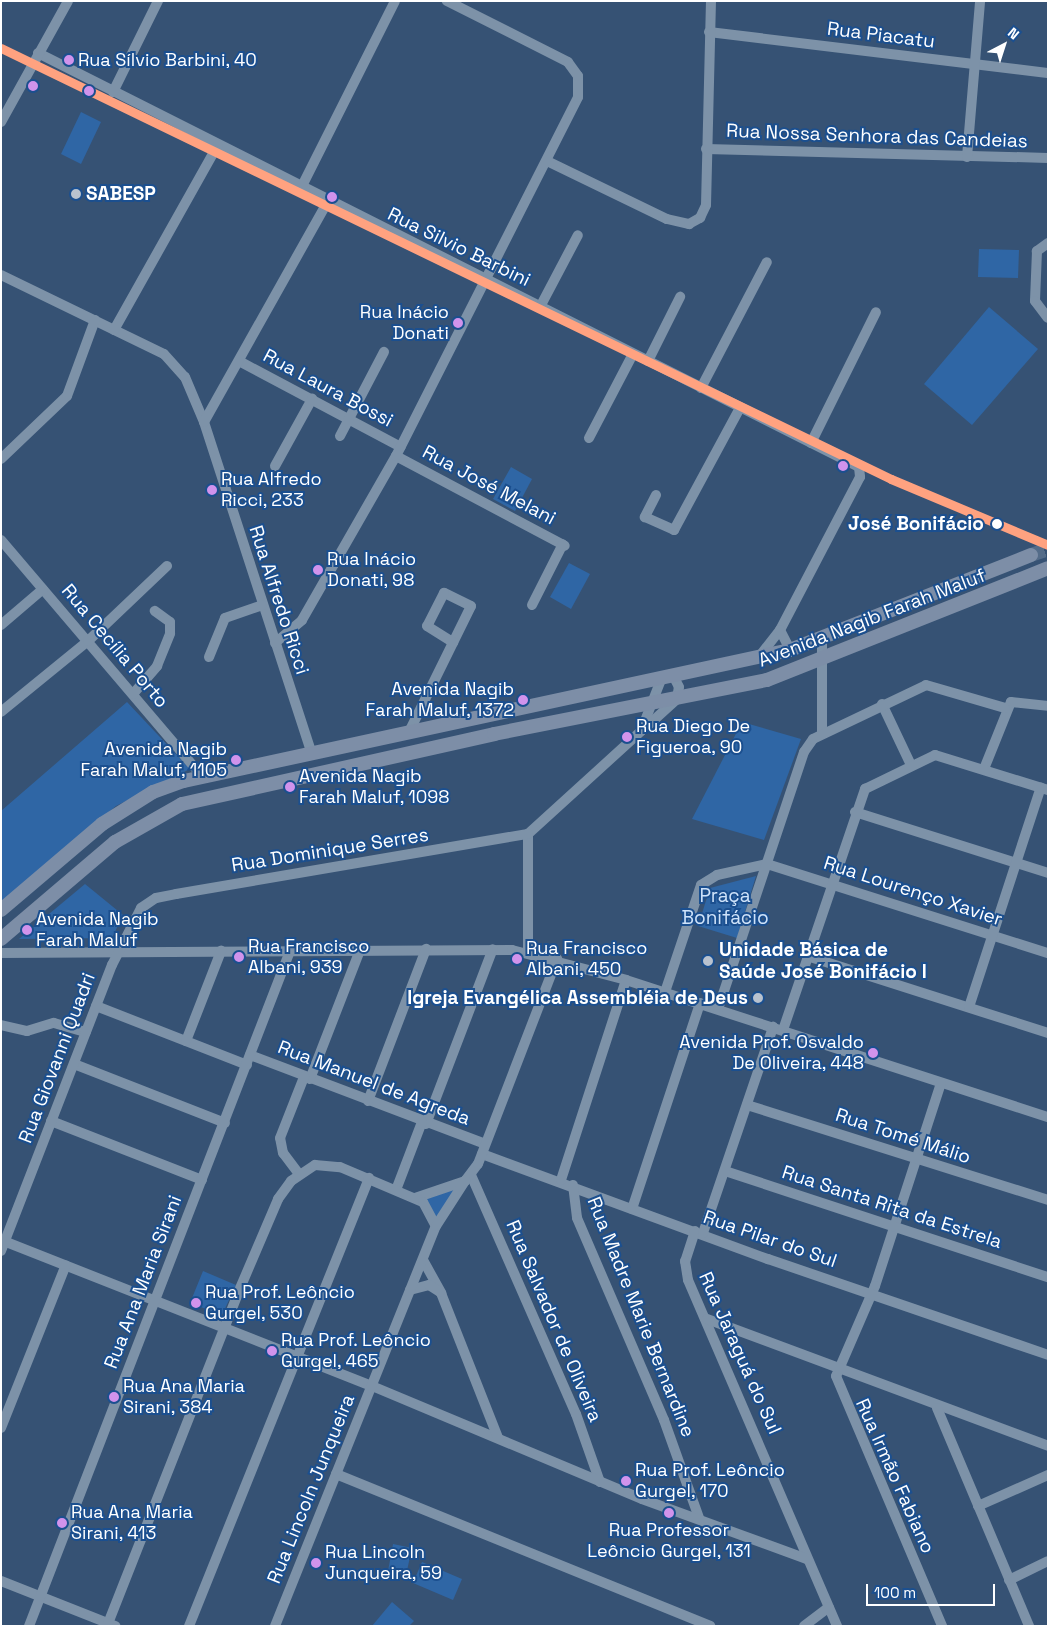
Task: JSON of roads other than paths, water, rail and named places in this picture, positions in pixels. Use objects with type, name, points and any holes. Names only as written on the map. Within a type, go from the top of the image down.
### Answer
[{"type":"main road","name":"Avenida Nagib Farah Maluf","points":[[1,910],[102,824],[154,792],[201,775],[790,650],[1031,555]]},
{"type":"main road","name":"Avenida Nagib Farah Maluf","points":[[1,939],[115,842],[153,818],[207,796],[766,680],[824,660],[1048,568]]},
{"type":"main road","points":[[301,775],[314,766],[311,751]]},
{"type":"street","points":[[1,122],[68,1]]},
{"type":"street","points":[[113,92],[158,1]]},
{"type":"street","points":[[301,188],[395,1]]},
{"type":"street","points":[[275,643],[302,620],[398,451],[578,97],[580,82],[568,62],[446,1]]},
{"type":"street","points":[[547,161],[667,219],[689,224],[700,218],[706,205],[711,1]]},
{"type":"street","points":[[967,157],[973,64],[980,1]]},
{"type":"street","name":"Rua Piacatu","points":[[709,32],[1048,73]]},
{"type":"street","name":"Rua Silvio Barbini","points":[[38,53],[301,188],[859,468],[861,473],[780,630]]},
{"type":"street","points":[[114,330],[218,145]]},
{"type":"street","name":"Rua Nossa Senhora das Candeias","points":[[706,149],[1048,158]]},
{"type":"street","name":"Rua Laura Bossi","points":[[204,422],[328,201]]},
{"type":"street","points":[[540,307],[578,235]]},
{"type":"street","points":[[1045,243],[1037,252],[1035,301],[1048,318]]},
{"type":"street","points":[[701,388],[767,262]]},
{"type":"street","name":"Rua Alfredo Ricci","points":[[3,279],[95,320],[176,364],[204,422],[311,751]]},
{"type":"street","points":[[648,361],[680,297]]},
{"type":"street","points":[[811,443],[876,312]]},
{"type":"street","points":[[1,459],[67,396],[95,320]]},
{"type":"street","points":[[340,436],[384,352]]},
{"type":"street","points":[[589,438],[633,354]]},
{"type":"street","name":"Rua Laura Bossi","points":[[239,361],[349,419],[398,451]]},
{"type":"street","points":[[275,466],[312,399]]},
{"type":"street","points":[[656,495],[645,517],[674,530],[740,408]]},
{"type":"street","name":"Rua José Melani","points":[[398,451],[444,483],[564,545],[532,605]]},
{"type":"street","name":"Rua Cecília Porto","points":[[2,542],[201,775]]},
{"type":"street","points":[[1,712],[88,642],[167,566]]},
{"type":"street","points":[[1,625],[43,589]]},
{"type":"street","points":[[410,730],[448,659],[453,642],[471,605],[444,593],[426,626],[453,642]]},
{"type":"street","points":[[209,657],[225,618],[262,605]]},
{"type":"street","points":[[133,694],[157,666],[170,633],[170,622],[155,611]]},
{"type":"street","points":[[760,657],[780,630],[790,650]]},
{"type":"street","points":[[822,638],[824,660],[822,734]]},
{"type":"street","points":[[528,952],[528,834],[677,699],[679,687],[667,676],[641,731]]},
{"type":"street","points":[[718,1009],[804,752],[822,734],[882,704],[936,685],[1005,708]]},
{"type":"street","points":[[984,769],[1005,708],[1016,700],[1045,703]]},
{"type":"street","points":[[882,704],[911,764]]},
{"type":"street","name":"Rua Jaraguá do Sul","points":[[838,1626],[807,1559],[707,1318],[684,1268],[724,1171],[747,1104],[807,956],[855,812],[865,789],[911,764],[936,755],[1044,788]]},
{"type":"street","points":[[969,1007],[992,935],[1044,788]]},
{"type":"street","points":[[855,812],[1048,873]]},
{"type":"street","name":"Rua Dominique Serres","points":[[141,908],[156,898],[176,894],[528,834]]},
{"type":"street","points":[[665,992],[701,884],[716,875],[767,864]]},
{"type":"street","name":"Rua Lourenço Xavier","points":[[767,864],[1048,953]]},
{"type":"street","name":"Rua Giovanni Quadri","points":[[2,1244],[96,1006],[119,952],[141,908]]},
{"type":"street","points":[[1,953],[426,949],[493,949],[528,952],[557,959],[700,1003],[1048,1117]]},
{"type":"street","points":[[368,1101],[426,949]]},
{"type":"street","points":[[396,1190],[493,949]]},
{"type":"street","points":[[299,1174],[283,1153],[280,1138],[360,950]]},
{"type":"street","points":[[186,1041],[222,951]]},
{"type":"street","name":"Rua Ana Maria Sirani","points":[[29,1626],[290,951]]},
{"type":"street","points":[[807,956],[1048,1033]]},
{"type":"street","name":"Rua Lincoln Junqueira","points":[[275,1626],[438,1223],[468,1178],[484,1149],[557,959]]},
{"type":"street","points":[[561,1180],[626,980]]},
{"type":"street","points":[[632,1209],[700,1003]]},
{"type":"street","name":"Rua Manuel de Agreda","points":[[96,1006],[186,1041],[307,1078],[424,1123],[484,1149]]},
{"type":"street","points":[[1,1024],[27,1031],[54,1023],[86,1032]]},
{"type":"street","points":[[74,1064],[225,1122]]},
{"type":"street","points":[[838,1367],[872,1292],[941,1083]]},
{"type":"street","name":"Rua Tomé Málio","points":[[747,1104],[1048,1200]]},
{"type":"street","points":[[51,1121],[202,1180]]},
{"type":"street","name":"Rua Pilar do Sul","points":[[484,1149],[632,1209],[1048,1355]]},
{"type":"street","points":[[1,1581],[110,1625],[278,1198],[299,1174],[326,1163],[370,1178],[415,1198],[428,1208],[438,1223]]},
{"type":"street","name":"Rua Santa Rita da Estrela","points":[[724,1171],[895,1225],[1048,1277]]},
{"type":"street","points":[[190,1626],[370,1178]]},
{"type":"street","points":[[415,1198],[468,1178]]},
{"type":"street","name":"Rua Salvador de Oliveira","points":[[468,1178],[572,1405],[600,1482]]},
{"type":"street","name":"Rua Madre Marie Bernardine","points":[[573,1185],[577,1218],[664,1420],[699,1518]]},
{"type":"street","points":[[2,1244],[66,1265],[226,1327],[498,1438],[600,1482],[807,1559]]},
{"type":"street","points":[[423,1260],[441,1293],[498,1438]]},
{"type":"street","points":[[1,1428],[66,1265]]},
{"type":"street","points":[[410,1290],[429,1285],[441,1293]]},
{"type":"street","points":[[707,1318],[838,1367],[937,1408],[1048,1446]]},
{"type":"street","name":"Rua Irmão Fabiano","points":[[838,1367],[842,1397],[942,1626]]},
{"type":"street","points":[[937,1408],[1029,1626]]},
{"type":"street","points":[[336,1474],[710,1626]]},
{"type":"street","points":[[978,1506],[1048,1475]]},
{"type":"street","points":[[1009,1580],[1048,1561]]},
{"type":"street","points":[[804,1626],[829,1607]]},
{"type":"tunnel","points":[[1031,555],[1048,549]]},
{"type":"place","name":"Rua Sílvio Barbini, 40","points":[[69,60]]},
{"type":"place","name":"SABESP","points":[[76,194]]},
{"type":"place","name":"Rua Inácio Donati","points":[[458,323]]},
{"type":"place","name":"Rua Alfredo Ricci, 233","points":[[212,490]]},
{"type":"place","name":"José Bonifácio","points":[[997,524]]},
{"type":"place","name":"Rua Inácio Donati, 98","points":[[318,570]]},
{"type":"place","name":"Avenida Nagib Farah Maluf, 1372","points":[[523,700]]},
{"type":"place","name":"Rua Diego De Figueroa, 90","points":[[627,737]]},
{"type":"place","name":"Avenida Nagib Farah Maluf, 1105","points":[[236,760]]},
{"type":"place","name":"Avenida Nagib Farah Maluf, 1098","points":[[290,787]]},
{"type":"place","name":"Avenida Nagib Farah Maluf","points":[[27,930]]},
{"type":"place","name":"Rua Francisco Albani, 939","points":[[239,957]]},
{"type":"place","name":"Rua Francisco Albani, 450","points":[[517,959]]},
{"type":"place","name":"Unidade Básica de Saúde José Bonifácio I","points":[[708,961]]},
{"type":"place","name":"Igreja Evangélica Assembléia de Deus","points":[[758,998]]},
{"type":"place","name":"Avenida Prof. Osvaldo De Oliveira, 448","points":[[873,1053]]},
{"type":"place","name":"Rua Prof. Leôncio Gurgel, 530","points":[[196,1303]]},
{"type":"place","name":"Rua Prof. Leôncio Gurgel, 465","points":[[272,1351]]},
{"type":"place","name":"Rua Ana Maria Sirani, 384","points":[[114,1397]]},
{"type":"place","name":"Rua Prof. Leôncio Gurgel, 170","points":[[626,1481]]},
{"type":"place","name":"Rua Professor Leôncio Gurgel, 131","points":[[669,1513]]},
{"type":"place","name":"Rua Ana Maria Sirani, 413","points":[[62,1523]]},
{"type":"place","name":"Rua Lincoln Junqueira, 59","points":[[316,1563]]},
{"type":"park label","name":"Praça Bonifácio","points":[[725,907]]}]
